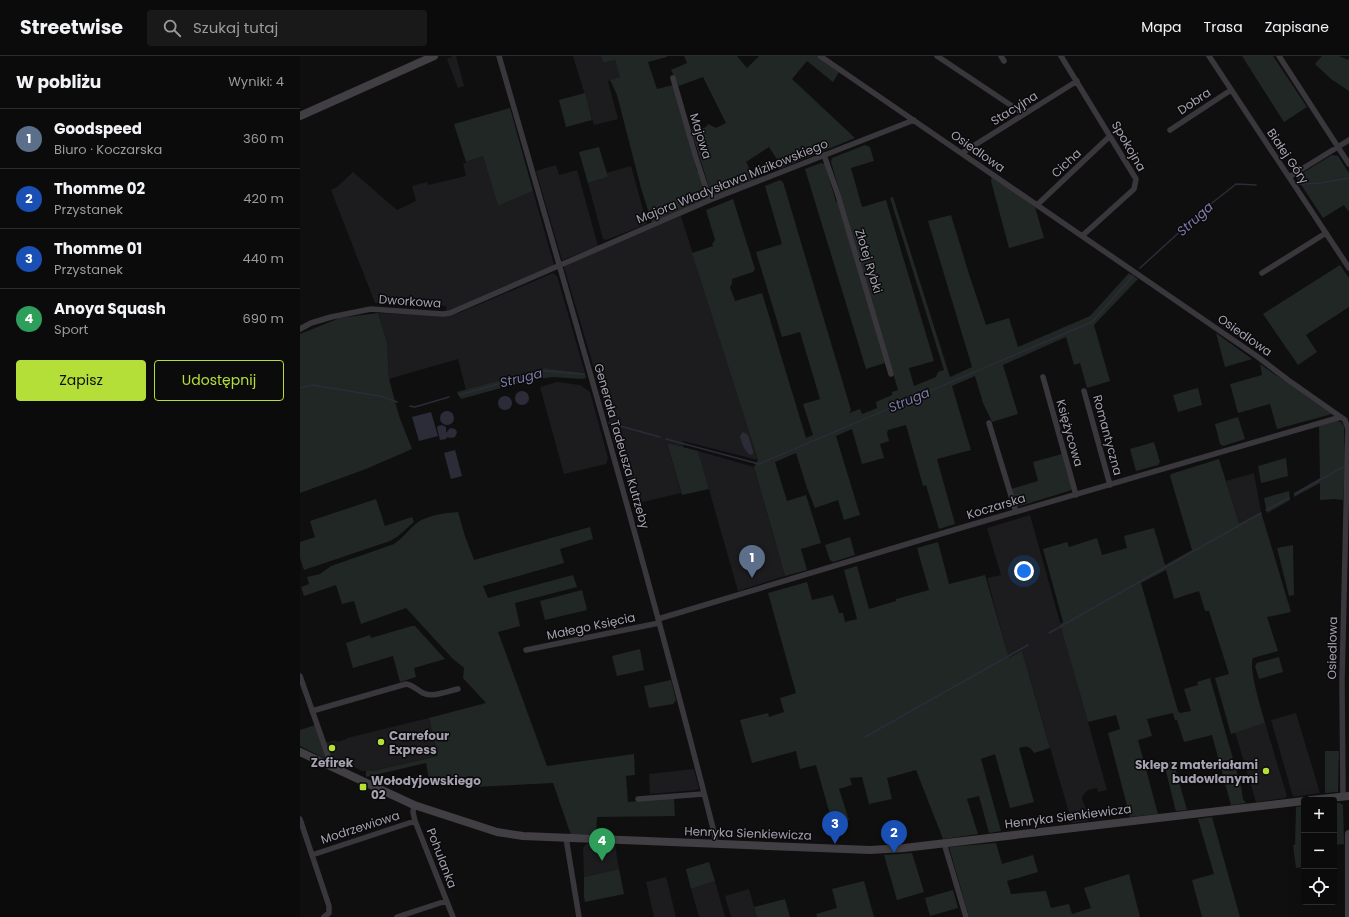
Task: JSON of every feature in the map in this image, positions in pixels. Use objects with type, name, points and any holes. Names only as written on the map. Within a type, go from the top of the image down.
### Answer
[{"type":"street","points":[[300,116],[434,56]]},
{"type":"street","name":"Generała Tadeusza Kutrzeby","points":[[499,56],[560,265],[658,621],[715,836],[714,844]]},
{"type":"street","name":"Osiedlowa","points":[[820,56],[1258,358],[1345,420],[1348,429],[1342,680],[1347,798]]},
{"type":"street","points":[[937,56],[1024,114]]},
{"type":"street","name":"Spokojna","points":[[1061,56],[1136,179],[1134,189],[1082,236]]},
{"type":"street","name":"Białej Góry","points":[[1209,56],[1349,268]]},
{"type":"street","points":[[1279,56],[1349,164]]},
{"type":"street","name":"Majowa","points":[[673,78],[696,158],[710,200]]},
{"type":"street","name":"Stacyjna","points":[[962,153],[1077,81]]},
{"type":"street","name":"Dobra","points":[[1170,130],[1231,90]]},
{"type":"street","name":"Majora Władysława Mizikowskiego","points":[[560,265],[710,200],[914,120]]},
{"type":"street","name":"Cicha","points":[[1037,205],[1110,136]]},
{"type":"street","points":[[1289,177],[1349,140]]},
{"type":"street","name":"Złotej Rybki","points":[[824,155],[838,195],[891,374]]},
{"type":"street","points":[[1262,273],[1326,233]]},
{"type":"street","name":"Dworkowa","points":[[300,329],[311,323],[331,317],[371,309],[443,314],[450,313],[560,265]]},
{"type":"street","name":"Księżycowa","points":[[1043,377],[1076,495]]},
{"type":"street","name":"Romantyczna","points":[[1084,391],[1110,485]]},
{"type":"street","name":"Koczarska","points":[[658,621],[1016,512],[1341,417]]},
{"type":"street","points":[[989,423],[1016,512]]},
{"type":"street","name":"Małego Księcia","points":[[526,650],[658,621]]},
{"type":"street","points":[[300,676],[332,768]]},
{"type":"street","points":[[312,711],[406,684],[412,685],[420,692],[429,695],[458,689]]},
{"type":"street","name":"Henryka Sienkiewicza","points":[[300,752],[414,805],[497,832],[523,836],[870,850],[893,849],[1301,801]]},
{"type":"street","points":[[638,799],[703,794]]},
{"type":"street","points":[[1337,799],[1347,798]]},
{"type":"street","name":"Pohulanka","points":[[414,805],[413,812],[415,821],[453,917]]},
{"type":"street","points":[[300,819],[329,906],[329,913],[324,917]]},
{"type":"street","name":"Modrzewiowa","points":[[312,855],[415,821]]},
{"type":"street","points":[[1349,834],[1349,917]]},
{"type":"street","points":[[566,838],[579,917]]},
{"type":"street","points":[[944,843],[966,917]]},
{"type":"street","points":[[397,917],[446,901]]},
{"type":"shaded area","points":[[456,56],[464,86],[458,88],[447,59]]},
{"type":"shaded area","points":[[573,56],[601,56],[603,63],[615,60],[621,77],[608,81],[618,119],[594,125]]},
{"type":"shaded area","points":[[601,56],[667,56],[648,62],[657,89],[673,85],[697,171],[699,172],[709,199],[652,223],[641,188],[617,95],[610,80],[620,77],[615,60],[603,63]]},
{"type":"shaded area","points":[[684,56],[737,56],[747,68],[759,56],[816,56],[839,72],[833,82],[807,61],[792,79],[855,138],[779,169],[780,164],[769,147],[746,162],[755,180],[712,197],[691,129],[695,131],[706,127],[708,124],[716,128],[726,123],[703,77],[679,86],[671,70],[687,63]]},
{"type":"shaded area","points":[[1242,56],[1273,56],[1307,107],[1284,122]]},
{"type":"shaded area","points":[[1322,56],[1339,56],[1348,60],[1349,58],[1349,91],[1331,79],[1315,64]]},
{"type":"shaded area","points":[[585,93],[592,120],[566,127],[559,100]]},
{"type":"shaded area","points":[[510,108],[533,191],[498,206],[483,156],[466,162],[454,124]]},
{"type":"shaded area","points":[[865,145],[870,147],[874,161],[851,168],[862,207],[886,200],[934,361],[909,368],[914,386],[936,377],[938,372],[944,370],[890,198],[893,197],[950,377],[972,367],[928,221],[951,215],[986,325],[1009,318],[1018,347],[1090,316],[1129,273],[1138,279],[1094,325],[1110,381],[1087,388],[1080,363],[1074,365],[1066,337],[1003,365],[1018,414],[992,422],[983,403],[975,376],[952,386],[971,450],[937,459],[955,524],[939,529],[926,485],[923,486],[906,425],[888,430],[887,433],[889,441],[880,444],[884,458],[862,464],[852,429],[836,436],[860,515],[844,520],[838,500],[815,508],[796,453],[775,462],[787,501],[806,495],[821,543],[801,549],[807,570],[785,576],[754,467],[758,460],[692,253],[713,246],[712,244],[715,240],[706,210],[733,199],[755,269],[753,272],[732,279],[732,284],[730,287],[735,301],[762,293],[806,438],[813,435],[803,404],[820,399],[800,332],[782,337],[756,252],[782,244],[765,186],[780,180],[783,182],[851,410],[849,413],[860,409],[862,414],[877,408],[876,402],[892,395],[892,392],[898,390],[831,162],[832,158]]},
{"type":"shaded area","points":[[599,147],[608,177],[588,183],[579,152]]},
{"type":"shaded area","points":[[483,155],[498,206],[533,191],[554,265],[447,312],[446,306],[375,303],[331,190],[337,187],[353,172],[397,210],[416,201],[412,186],[427,182],[428,185],[466,176],[463,164]]},
{"type":"shaded area","points":[[1332,155],[1338,156],[1349,173],[1349,210],[1348,211],[1344,205],[1323,218],[1296,177]]},
{"type":"shaded area","points":[[821,163],[825,164],[836,202],[838,202],[885,363],[866,369],[805,169]]},
{"type":"shaded area","points":[[556,165],[559,175],[577,170],[598,246],[562,260],[536,171]]},
{"type":"shaded area","points":[[631,166],[647,224],[606,240],[603,239],[588,183],[608,177],[606,173]]},
{"type":"shaded area","points":[[992,176],[1035,207],[1044,238],[1009,248],[991,181]]},
{"type":"shaded area","points":[[681,216],[758,460],[683,441],[684,448],[667,443],[681,493],[634,504],[618,446],[614,443],[609,419],[564,267],[566,264]]},
{"type":"shaded area","points":[[1340,265],[1349,278],[1349,307],[1306,335],[1317,352],[1298,365],[1263,314]]},
{"type":"shaded area","points":[[553,273],[557,276],[585,373],[545,368],[466,390],[458,359],[389,379],[387,342],[378,313],[447,315],[459,313]]},
{"type":"shaded area","points":[[378,313],[387,342],[389,379],[399,416],[412,449],[366,469],[300,493],[300,334],[340,318]]},
{"type":"shaded area","points":[[1216,333],[1252,359],[1225,367]]},
{"type":"shaded area","points":[[1260,364],[1332,414],[1277,429],[1270,404],[1238,413],[1230,384],[1262,375]]},
{"type":"shaded area","points":[[545,368],[585,373],[586,378],[537,378],[461,399],[457,392]]},
{"type":"shaded area","points":[[557,382],[580,385],[590,392],[608,458],[606,464],[564,474],[540,387]]},
{"type":"shaded area","points":[[1198,388],[1202,405],[1178,412],[1173,395]]},
{"type":"shaded area","points":[[1238,417],[1245,439],[1223,446],[1220,444],[1215,424]]},
{"type":"shaded area","points":[[1337,421],[1341,422],[1344,426],[1345,464],[1343,500],[1320,500],[1320,483],[1294,497],[1294,493],[1320,478],[1319,426]]},
{"type":"shaded area","points":[[1154,442],[1160,462],[1158,465],[1136,471],[1130,449]]},
{"type":"shaded area","points":[[667,443],[698,451],[709,489],[682,495]]},
{"type":"shaded area","points":[[698,451],[754,467],[785,576],[738,591]]},
{"type":"shaded area","points":[[1062,454],[1072,490],[1017,507],[1011,489],[1038,481],[1033,462]]},
{"type":"shaded area","points":[[1286,458],[1288,476],[1261,483],[1258,466]]},
{"type":"shaded area","points":[[1219,459],[1239,523],[1261,512],[1291,612],[1267,617],[1278,651],[1253,658],[1252,671],[1265,723],[1231,734],[1215,678],[1229,674],[1209,611],[1205,611],[1199,591],[1174,599],[1166,570],[1141,583],[1178,711],[1180,713],[1191,711],[1184,689],[1198,685],[1197,682],[1210,678],[1241,787],[1243,799],[1246,803],[1231,805],[1212,735],[1184,742],[1177,720],[1175,720],[1173,713],[1147,719],[1152,736],[1138,740],[1158,814],[1130,817],[1108,733],[1120,729],[1116,715],[1088,722],[1060,624],[1063,622],[1043,549],[1067,542],[1069,547],[1097,538],[1102,555],[1127,548],[1124,536],[1154,528],[1165,565],[1192,550],[1170,476],[1171,474]]},
{"type":"shaded area","points":[[1254,473],[1261,512],[1239,523],[1226,481]]},
{"type":"shaded area","points":[[1289,491],[1290,500],[1267,513],[1264,498]]},
{"type":"shaded area","points":[[376,499],[385,526],[412,517],[414,522],[397,537],[390,541],[304,570],[300,558],[300,542],[315,537],[310,521]]},
{"type":"shaded area","points":[[458,512],[474,560],[590,527],[593,539],[560,549],[564,563],[483,586],[488,598],[573,575],[577,587],[515,603],[520,626],[498,632],[547,766],[634,754],[635,775],[626,776],[628,802],[674,798],[675,816],[597,817],[596,834],[571,835],[553,783],[473,787],[470,776],[430,784],[426,763],[366,777],[366,771],[373,771],[438,756],[429,718],[486,703],[463,678],[464,668],[452,658],[406,608],[361,624],[354,601],[342,604],[336,585],[304,596],[301,587],[309,584],[307,577],[320,574],[331,566],[394,544],[422,520],[437,515]]},
{"type":"shaded area","points":[[1030,515],[1107,790],[1098,792],[1097,788],[1088,790],[1083,795],[1082,799],[1087,812],[1088,821],[1072,823],[1022,651],[1009,659],[987,578],[1001,575],[987,528]]},
{"type":"shaded area","points":[[850,537],[855,555],[833,562],[830,560],[825,545]]},
{"type":"shaded area","points":[[938,542],[949,584],[985,575],[1009,658],[1022,651],[1050,748],[1034,753],[1028,747],[1019,748],[1034,802],[1010,808],[995,754],[981,759],[1001,831],[989,833],[979,796],[967,799],[978,834],[943,839],[916,770],[887,778],[892,799],[869,804],[862,777],[850,778],[852,785],[839,789],[849,820],[833,825],[816,765],[800,769],[796,751],[752,763],[740,720],[768,713],[769,717],[784,712],[780,698],[796,693],[768,593],[807,582],[812,600],[833,595],[839,613],[843,613],[845,622],[857,619],[844,570],[857,566],[869,609],[896,601],[896,599],[929,590],[917,548]]},
{"type":"shaded area","points":[[1293,545],[1294,595],[1289,596],[1277,548]]},
{"type":"shaded area","points":[[582,590],[587,610],[545,620],[540,601]]},
{"type":"shaded area","points":[[415,626],[445,659],[414,668],[416,677],[400,682],[393,656],[353,668],[346,643],[370,635],[371,638]]},
{"type":"shaded area","points":[[640,649],[644,670],[617,676],[612,656]]},
{"type":"shaded area","points":[[1279,657],[1283,672],[1259,679],[1255,666],[1257,663]]},
{"type":"shaded area","points":[[671,680],[676,700],[673,704],[649,708],[644,686]]},
{"type":"shaded area","points":[[1296,713],[1320,793],[1293,797],[1271,720]]},
{"type":"shaded area","points":[[429,718],[438,756],[373,771],[362,771],[346,763],[343,767],[331,761],[325,743],[336,740],[337,742],[347,738]]},
{"type":"shaded area","points":[[1265,723],[1287,796],[1285,798],[1256,802],[1235,732]]},
{"type":"shaded area","points":[[315,725],[327,758],[326,759],[300,746],[300,730]]},
{"type":"shaded area","points":[[1325,751],[1339,751],[1338,792],[1325,793]]},
{"type":"shaded area","points":[[1173,761],[1187,810],[1176,811],[1175,808],[1164,763]]},
{"type":"shaded area","points":[[694,769],[699,789],[650,794],[649,774]]},
{"type":"shaded area","points":[[1337,803],[1343,805],[1344,844],[1337,845]]},
{"type":"shaded area","points":[[1301,806],[1301,867],[1296,868],[1293,845],[1295,845],[1296,807]]},
{"type":"shaded area","points":[[1212,817],[1240,917],[1202,917],[1192,880],[1214,874],[1198,819]]},
{"type":"shaded area","points":[[996,843],[1002,864],[1033,855],[1038,872],[1007,881],[1011,894],[1046,891],[1051,908],[1069,904],[1072,914],[1091,908],[1084,888],[1129,874],[1140,917],[969,917],[949,847]]},
{"type":"shaded area","points":[[586,844],[615,845],[619,869],[584,877],[583,848]]},
{"type":"shaded area","points":[[912,853],[924,892],[897,900],[884,855]]},
{"type":"shaded area","points":[[709,862],[715,881],[691,889],[686,869]]},
{"type":"shaded area","points":[[619,869],[624,894],[585,902],[584,877]]},
{"type":"shaded area","points":[[666,877],[676,917],[654,917],[646,882]]},
{"type":"shaded area","points":[[715,881],[725,917],[699,917],[691,889]]},
{"type":"shaded area","points":[[864,881],[874,917],[817,917],[816,914],[837,908],[832,889]]},
{"type":"shaded area","points":[[749,889],[757,917],[731,917],[725,896]]},
{"type":"shaded area","points":[[953,890],[958,908],[930,916],[925,898]]},
{"type":"shaded area","points":[[785,899],[790,917],[757,917],[754,907]]},
{"type":"water","points":[[519,391],[525,391],[529,395],[529,401],[525,405],[519,405],[515,401],[515,395]]},
{"type":"water","points":[[502,396],[508,396],[512,400],[512,406],[508,410],[502,410],[498,406],[498,400]]},
{"type":"water","points":[[444,411],[450,411],[454,415],[454,421],[450,425],[444,425],[440,421],[440,415]]},
{"type":"water","points":[[431,412],[438,436],[419,441],[412,417]]},
{"type":"water","points":[[442,425],[446,427],[446,433],[450,428],[455,429],[457,432],[455,437],[447,437],[446,439],[440,440],[437,428],[438,426]]},
{"type":"water","points":[[743,432],[748,435],[753,454],[750,455],[744,447],[740,436]]},
{"type":"water","points":[[455,450],[462,476],[451,479],[444,453]]},
{"type":"waterway","name":"Struga","points":[[1297,184],[1321,183],[1349,178]]},
{"type":"waterway","name":"Struga","points":[[1140,268],[1207,207],[1236,184],[1256,185]]},
{"type":"waterway","name":"Struga","points":[[666,439],[759,464],[1092,322],[1133,276]]},
{"type":"waterway","name":"Struga","points":[[459,395],[545,371],[584,374]]},
{"type":"waterway","name":"Struga","points":[[300,388],[312,385],[380,396],[397,402]]},
{"type":"waterway","name":"Struga","points":[[410,406],[415,407],[449,397]]},
{"type":"waterway","name":"Struga","points":[[609,423],[660,437]]},
{"type":"waterway","points":[[1295,494],[1343,467]]},
{"type":"waterway","points":[[1266,510],[1289,498]]},
{"type":"waterway","points":[[1049,633],[1261,513]]},
{"type":"waterway","points":[[865,737],[1028,645]]},
{"type":"place","name":"Goodspeed","points":[[752,578]]},
{"type":"place","name":"Carrefour Express","points":[[381,742]]},
{"type":"place","name":"Zefirek","points":[[332,748]]},
{"type":"place","name":"Sklep z materiałami budowlanymi","points":[[1266,771]]},
{"type":"place","name":"Wołodyjowskiego 02","points":[[363,787]]},
{"type":"place","name":"Thomme 01","points":[[835,844]]},
{"type":"place","name":"Thomme 02","points":[[894,853]]},
{"type":"place","name":"Anoya Squash","points":[[602,861]]}]
